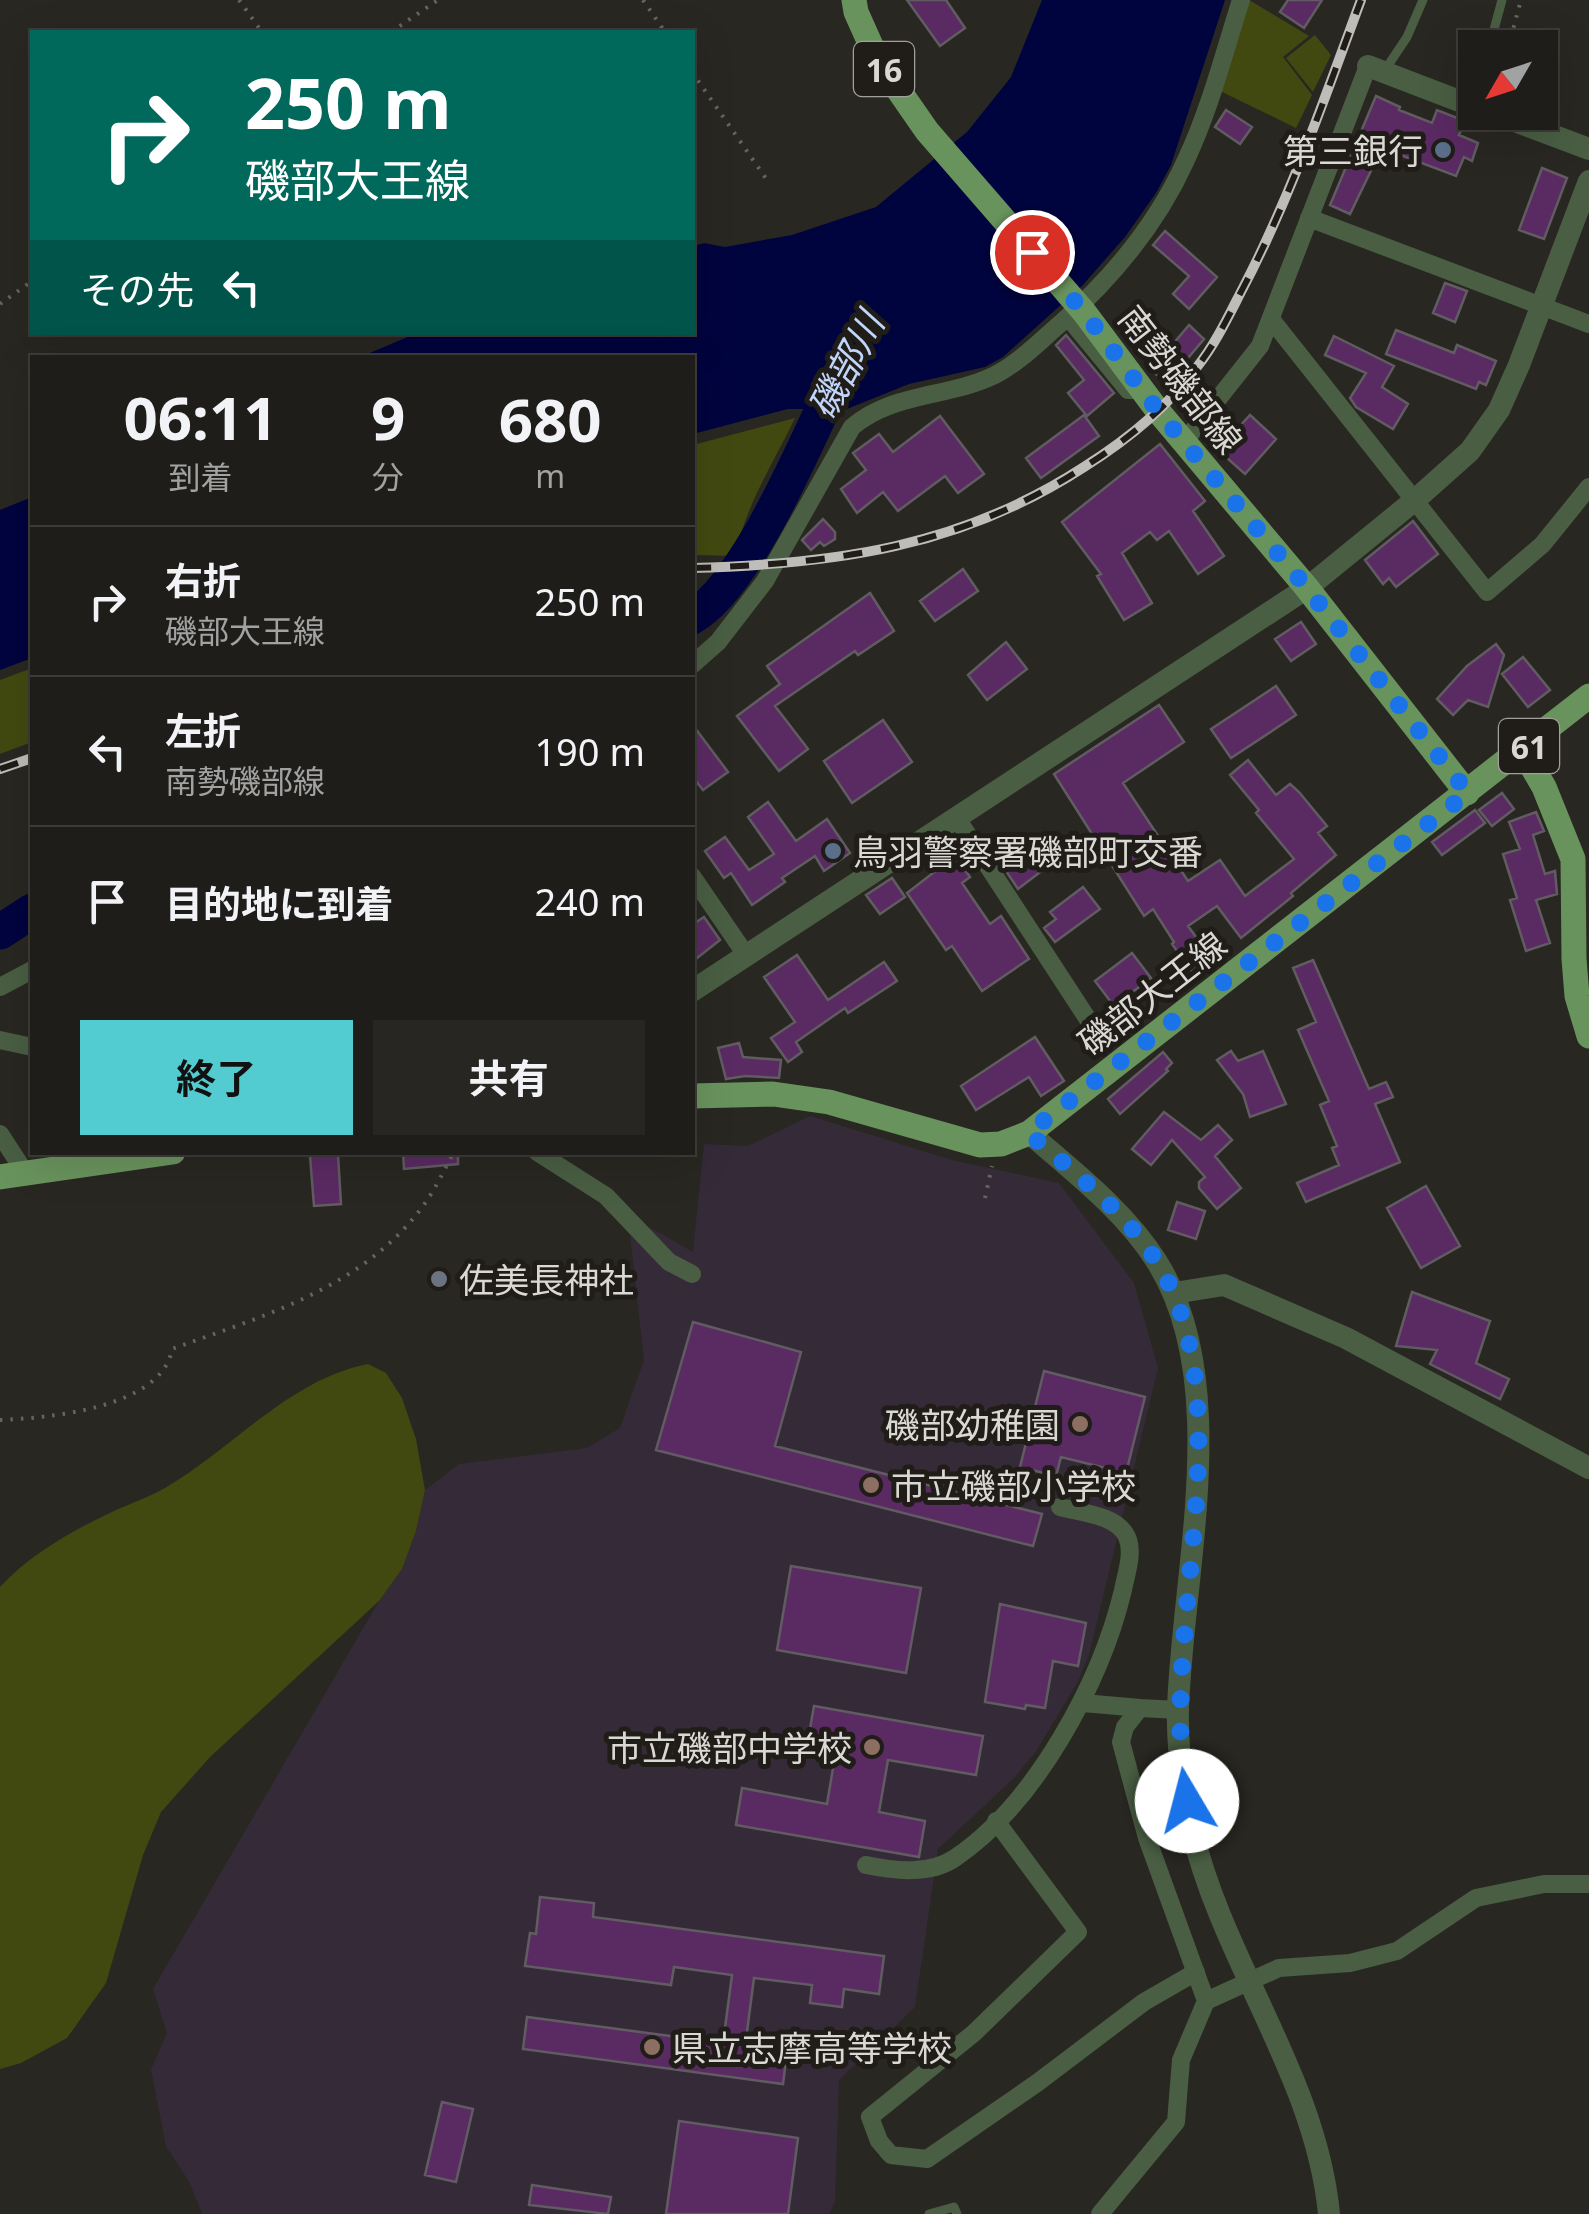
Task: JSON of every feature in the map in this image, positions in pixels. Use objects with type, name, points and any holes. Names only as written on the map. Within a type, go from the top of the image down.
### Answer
[{"type":"main road","name":"南勢磯部線","points":[[854,0],[877,60],[927,131],[1307,588],[1468,793]]},
{"type":"main road","name":"磯部大王線","points":[[695,1096],[773,1094],[830,1102],[980,1146],[1001,1144],[1028,1133],[1589,696]]},
{"type":"main road","points":[[1523,750],[1544,788],[1573,860],[1577,996],[1589,1036]]},
{"type":"main road","points":[[0,1178],[153,1155]]},
{"type":"street","points":[[695,661],[718,642],[766,581],[852,427],[898,401],[998,374],[1076,314],[1132,246],[1179,175],[1197,135],[1240,0]]},
{"type":"street","points":[[1184,442],[1260,346],[1309,218],[1376,69],[1458,98]]},
{"type":"street","points":[[1542,130],[1589,149]]},
{"type":"street","points":[[695,988],[1307,588],[1470,451],[1486,431],[1519,365],[1589,181]]},
{"type":"street","points":[[1309,218],[1589,324]]},
{"type":"street","points":[[1270,319],[1487,592],[1542,545],[1589,487]]},
{"type":"street","points":[[956,817],[1104,1044]]},
{"type":"street","points":[[695,880],[746,955]]},
{"type":"street","points":[[0,987],[30,971]]},
{"type":"street","points":[[0,1040],[30,1047]]},
{"type":"street","points":[[1028,1133],[1087,1183],[1129,1227],[1155,1259],[1174,1292],[1195,1378],[1198,1463],[1178,1710],[1181,1770],[1192,1832],[1214,1897],[1295,2087],[1325,2173],[1329,2214]]},
{"type":"street","points":[[0,1134],[26,1174]]},
{"type":"street","points":[[542,1155],[606,1196],[669,1262],[692,1274]]},
{"type":"street","points":[[1174,1292],[1224,1285],[1346,1338],[1589,1468]]},
{"type":"street","points":[[866,1866],[888,1870],[936,1867],[954,1858],[1020,1796],[1083,1703],[1112,1634],[1129,1562],[1128,1539],[1117,1523],[1060,1507]]},
{"type":"street","points":[[1083,1703],[1178,1710]]},
{"type":"street","points":[[1100,2214],[1176,2122],[1181,2060],[1206,2000],[1147,1838],[1121,1742],[1140,1708]]},
{"type":"street","points":[[996,1820],[1078,1932],[974,2034],[870,2117],[879,2141],[891,2155],[926,2159],[1037,2084],[1144,2002],[1196,1972]]},
{"type":"street","points":[[1206,2000],[1279,1968],[1376,1958],[1408,1944],[1476,1898],[1544,1884],[1589,1884]]},
{"type":"lane","points":[[1376,69],[1407,38],[1423,0]]},
{"type":"lane","points":[[1494,30],[1502,0]]},
{"type":"lane","points":[[929,2214],[954,2207],[957,2214]]},
{"type":"path","points":[[239,0],[261,30]]},
{"type":"path","points":[[394,30],[438,0]]},
{"type":"path","points":[[642,0],[664,30]]},
{"type":"path","points":[[1513,30],[1521,0]]},
{"type":"path","points":[[695,76],[767,180]]},
{"type":"path","points":[[0,304],[30,282]]},
{"type":"path","points":[[0,1420],[33,1419],[113,1402],[160,1376],[172,1349],[282,1309],[342,1279],[400,1233],[424,1206],[452,1155]]},
{"type":"shaded area","points":[[810,1116],[952,1160],[1059,1183],[1134,1283],[1158,1368],[1089,1655],[1037,1750],[1015,1777],[938,1849],[915,2007],[839,2080],[835,2202],[829,2214],[202,2214],[190,2183],[166,2146],[151,2070],[167,2033],[153,1989],[379,1601],[402,1569],[425,1490],[459,1464],[587,1448],[620,1428],[644,1360],[628,1215],[693,1252],[704,1144],[748,1146]]},
{"type":"green space","points":[[1249,0],[1309,36],[1283,57],[1312,95],[1296,128],[1220,91]]},
{"type":"green space","points":[[1315,35],[1331,55],[1313,92],[1286,58]]},
{"type":"green space","points":[[795,418],[753,502],[735,556],[695,555],[695,444]]},
{"type":"green space","points":[[30,669],[30,743],[0,754],[0,680]]},
{"type":"green space","points":[[368,1364],[386,1373],[402,1398],[416,1439],[425,1490],[402,1569],[379,1601],[210,1757],[161,1812],[143,1855],[106,1983],[67,2038],[21,2063],[0,2069],[0,1587],[54,1543],[190,1472],[313,1384]]},
{"type":"water","points":[[1042,0],[1225,0],[1171,165],[1156,193],[1125,237],[1082,286],[1003,357],[985,367],[909,384],[847,409],[788,409],[695,433],[695,355],[365,355],[412,335],[695,335],[695,245],[725,247],[792,235],[876,207],[967,132],[1011,77]]},
{"type":"water","points":[[30,498],[30,659],[0,670],[0,510]]},
{"type":"building","points":[[907,0],[946,0],[965,28],[940,46]]},
{"type":"building","points":[[1288,0],[1322,0],[1304,28],[1280,12]]},
{"type":"building","points":[[1376,96],[1432,123],[1437,110],[1458,118],[1459,135],[1478,143],[1472,161],[1464,157],[1456,176],[1382,148],[1350,214],[1330,205]]},
{"type":"building","points":[[1226,110],[1252,127],[1240,144],[1215,127]]},
{"type":"building","points":[[1542,168],[1567,178],[1544,239],[1519,230]]},
{"type":"building","points":[[1165,231],[1217,277],[1189,309],[1173,294],[1189,276],[1153,245]]},
{"type":"building","points":[[1445,283],[1467,291],[1455,322],[1433,313]]},
{"type":"building","points":[[1189,325],[1204,339],[1167,383],[1151,370]]},
{"type":"building","points":[[1396,330],[1454,353],[1457,345],[1496,361],[1486,385],[1479,382],[1476,389],[1386,354]]},
{"type":"building","points":[[1066,335],[1114,393],[1087,416],[1068,393],[1084,380],[1056,345]]},
{"type":"building","points":[[1334,336],[1394,366],[1382,387],[1408,404],[1393,429],[1356,407],[1350,398],[1366,373],[1325,355]]},
{"type":"building","points":[[1084,415],[1099,436],[1041,478],[1026,458]]},
{"type":"building","points":[[1250,415],[1276,439],[1245,474],[1218,450]]},
{"type":"building","points":[[940,416],[984,474],[958,493],[945,476],[898,511],[883,492],[857,513],[841,489],[866,470],[853,453],[879,434],[893,452]]},
{"type":"building","points":[[1160,444],[1205,501],[1193,511],[1224,556],[1198,574],[1169,531],[1157,540],[1150,532],[1122,553],[1152,603],[1124,620],[1097,576],[1101,574],[1062,522]]},
{"type":"building","points":[[823,519],[835,532],[835,539],[824,546],[820,542],[811,550],[802,540]]},
{"type":"building","points":[[1413,521],[1438,554],[1396,587],[1389,578],[1383,584],[1365,560]]},
{"type":"building","points":[[963,569],[978,591],[935,621],[920,601]]},
{"type":"building","points":[[870,593],[894,631],[858,655],[855,651],[775,706],[808,749],[779,771],[737,716],[780,684],[767,666]]},
{"type":"building","points":[[1301,622],[1316,644],[1291,661],[1275,639]]},
{"type":"building","points":[[1006,642],[1027,669],[987,700],[968,675]]},
{"type":"building","points":[[1496,644],[1504,655],[1488,707],[1468,700],[1453,715],[1437,699],[1467,666]]},
{"type":"building","points":[[1523,657],[1550,690],[1528,707],[1502,674]]},
{"type":"building","points":[[1276,686],[1296,715],[1231,758],[1211,729]]},
{"type":"building","points":[[1159,705],[1184,742],[1123,783],[1188,881],[1220,860],[1245,896],[1294,859],[1230,775],[1248,760],[1276,795],[1290,784],[1299,792],[1327,826],[1318,833],[1336,855],[1241,938],[1217,906],[1188,926],[1212,959],[1193,973],[1153,909],[1144,916],[1054,774]]},
{"type":"building","points":[[883,720],[912,762],[852,803],[824,761]]},
{"type":"building","points":[[695,728],[728,772],[703,790],[695,780]]},
{"type":"building","points":[[1502,793],[1514,809],[1492,826],[1479,810]]},
{"type":"building","points":[[768,802],[796,841],[827,819],[850,853],[824,871],[815,856],[752,905],[731,873],[724,878],[705,851],[725,837],[749,870],[774,854],[748,817]]},
{"type":"building","points":[[1475,810],[1485,823],[1442,855],[1432,842]]},
{"type":"building","points":[[1536,812],[1544,831],[1533,835],[1545,874],[1555,871],[1557,894],[1536,900],[1550,943],[1526,951],[1510,900],[1517,898],[1503,854],[1520,849],[1509,822]]},
{"type":"building","points":[[1039,838],[1056,860],[1018,889],[1002,865]]},
{"type":"building","points":[[959,861],[970,877],[962,883],[990,924],[1001,916],[1029,959],[982,991],[952,946],[946,950],[907,893],[942,866],[945,870]]},
{"type":"building","points":[[892,878],[905,897],[880,914],[866,895]]},
{"type":"building","points":[[1083,887],[1100,909],[1055,942],[1044,928],[1056,919],[1050,912]]},
{"type":"building","points":[[704,917],[720,940],[695,960],[695,923]]},
{"type":"building","points":[[1132,953],[1151,978],[1114,1006],[1095,981]]},
{"type":"building","points":[[797,955],[828,1000],[884,962],[897,981],[848,1013],[845,1008],[796,1042],[802,1052],[788,1062],[771,1038],[795,1022],[764,977]]},
{"type":"building","points":[[1313,960],[1369,1089],[1386,1082],[1393,1097],[1375,1104],[1400,1162],[1306,1202],[1297,1183],[1339,1165],[1332,1148],[1337,1146],[1320,1105],[1329,1101],[1298,1030],[1316,1022],[1293,968]]},
{"type":"building","points":[[1035,1037],[1064,1081],[1041,1096],[1029,1077],[976,1110],[961,1086]]},
{"type":"building","points":[[739,1043],[743,1057],[781,1060],[779,1078],[726,1079],[718,1048]]},
{"type":"building","points":[[1231,1051],[1238,1061],[1263,1051],[1286,1104],[1250,1117],[1243,1094],[1217,1060]]},
{"type":"building","points":[[1163,1052],[1172,1063],[1168,1071],[1120,1114],[1108,1099]]},
{"type":"building","points":[[1164,1112],[1201,1140],[1218,1125],[1232,1140],[1215,1156],[1241,1188],[1217,1209],[1199,1188],[1205,1177],[1172,1140],[1151,1165],[1132,1149]]},
{"type":"building","points":[[338,1155],[341,1204],[314,1206],[310,1156]]},
{"type":"building","points":[[403,1155],[458,1155],[458,1164],[404,1169]]},
{"type":"building","points":[[1426,1186],[1460,1246],[1421,1268],[1387,1208]]},
{"type":"building","points":[[1177,1202],[1205,1211],[1196,1239],[1168,1230]]},
{"type":"building","points":[[1412,1292],[1490,1321],[1476,1363],[1509,1379],[1500,1399],[1430,1364],[1437,1350],[1396,1346]]},
{"type":"building","points":[[693,1322],[801,1352],[775,1446],[1042,1514],[1033,1546],[656,1450]]},
{"type":"building","points":[[1044,1371],[1145,1397],[1126,1473],[1061,1457],[1056,1476],[1020,1467]]},
{"type":"building","points":[[791,1566],[921,1588],[906,1673],[777,1650]]},
{"type":"building","points":[[1000,1604],[1086,1623],[1078,1666],[1053,1661],[1045,1708],[985,1702]]},
{"type":"building","points":[[814,1706],[983,1736],[976,1775],[888,1760],[879,1812],[925,1821],[919,1857],[736,1825],[742,1788],[827,1804],[836,1750],[807,1746]]},
{"type":"building","points":[[540,1897],[594,1903],[593,1917],[884,1956],[879,1994],[844,1989],[842,2007],[810,2003],[812,1985],[754,1978],[745,2047],[787,2052],[783,2084],[523,2049],[527,2017],[723,2043],[732,1975],[674,1967],[671,1985],[525,1966],[530,1933],[536,1934]]},
{"type":"building","points":[[442,2102],[473,2109],[456,2182],[425,2175]]},
{"type":"building","points":[[679,2121],[798,2138],[788,2214],[666,2214]]},
{"type":"building","points":[[532,2185],[611,2197],[608,2214],[529,2205]]},
{"type":"waterway","name":"磯部川","points":[[695,615],[714,600],[757,540],[842,367]]},
{"type":"waterway","name":"磯部川","points":[[0,932],[30,912]]},
{"type":"railway","points":[[695,568],[847,555],[944,533],[1038,494],[1131,434],[1173,396],[1222,329],[1292,182],[1361,0]]},
{"type":"railway","points":[[0,769],[30,759]]},
{"type":"place","name":"第三銀行","points":[[1443,150]]},
{"type":"place","name":"鳥羽警察署磯部町交番","points":[[833,851]]},
{"type":"place","name":"佐美長神社","points":[[439,1279]]},
{"type":"place","name":"磯部幼稚園","points":[[1080,1424]]},
{"type":"place","name":"市立磯部小学校","points":[[871,1485]]},
{"type":"place","name":"市立磯部中学校","points":[[872,1747]]},
{"type":"place","name":"県立志摩高等学校","points":[[652,2047]]},
{"type":"route","points":[[1032,252],[1084,312],[1158,411],[1307,588],[1468,793],[1028,1133],[1087,1183],[1129,1227],[1155,1259],[1174,1292],[1184,1324],[1195,1378],[1198,1463],[1178,1710],[1187,1801]]}]
